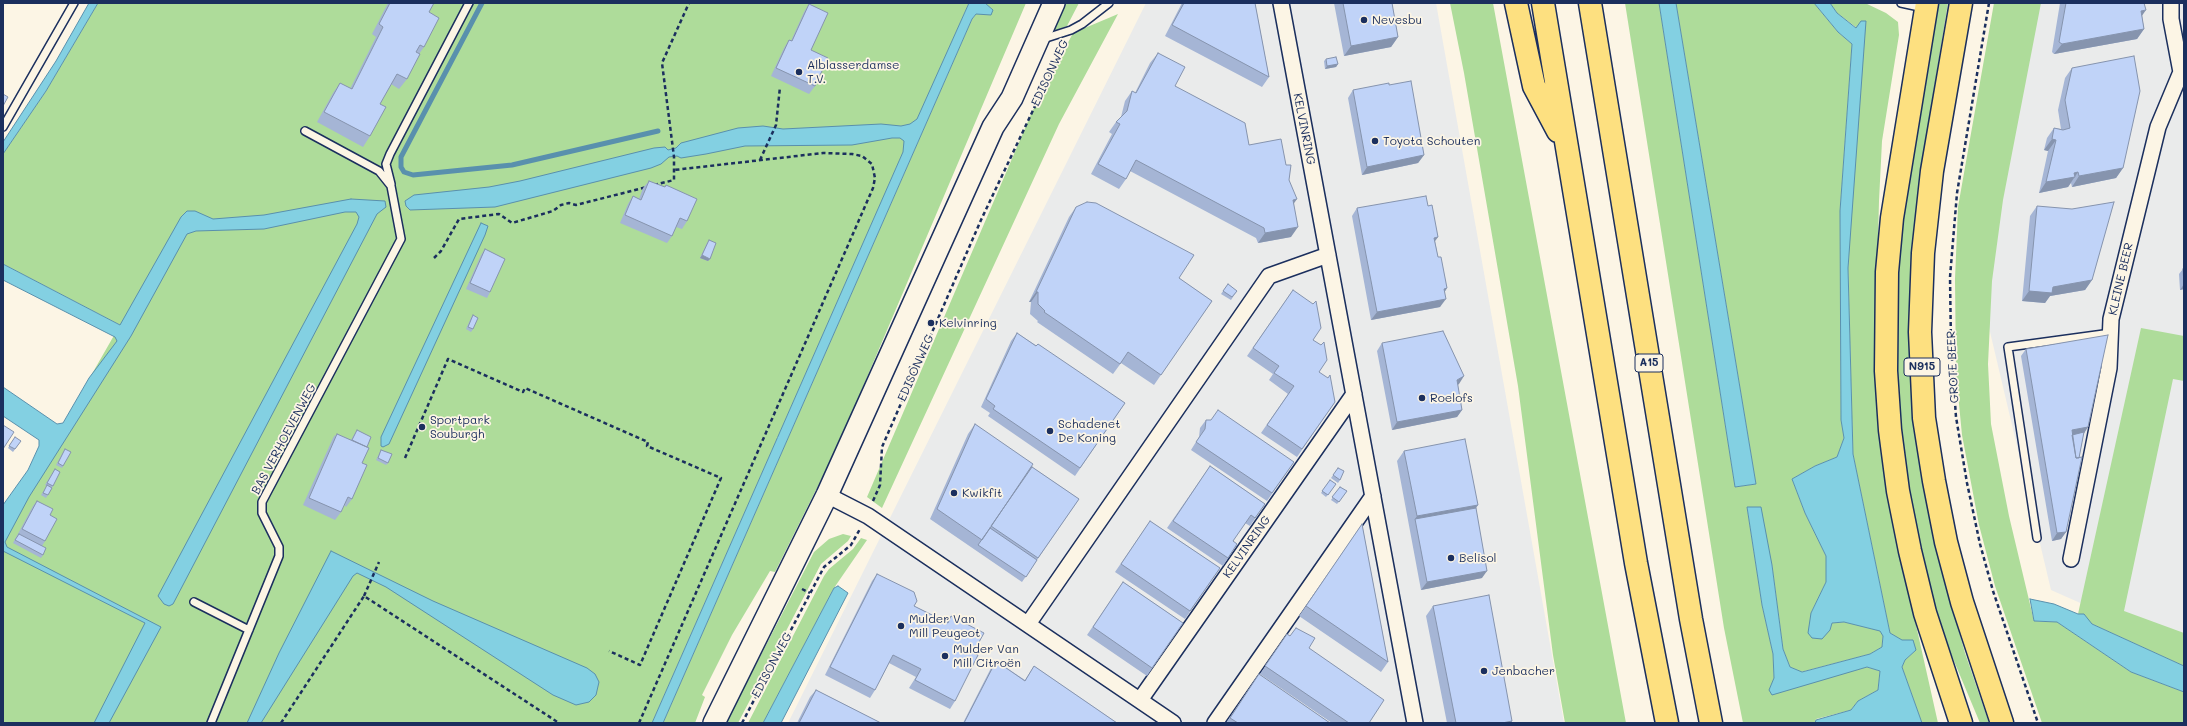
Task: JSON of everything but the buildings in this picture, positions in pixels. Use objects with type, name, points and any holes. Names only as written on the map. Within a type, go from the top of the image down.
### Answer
[{"type":"main road","points":[[1516,3],[1534,86],[1567,148]]},
{"type":"main road","points":[[1543,3],[1636,563],[1667,723]]},
{"type":"main road","name":"A15","points":[[1590,3],[1692,619],[1711,723]]},
{"type":"main road","name":"N915","points":[[1961,3],[1932,171],[1923,253],[1920,332],[1924,418],[1946,542],[1962,602],[2002,723]]},
{"type":"main road","name":"N915","points":[[1926,5],[1892,218],[1887,272],[1886,371],[1890,430],[1898,491],[1908,544],[1925,613],[1961,723]]},
{"type":"street","name":"EDISONWEG","points":[[993,128],[1002,96],[1039,3]]},
{"type":"street","name":"EDISONWEG","points":[[714,723],[827,495],[993,128],[1012,98],[1054,3]]},
{"type":"street","name":"KELVINRING","points":[[1281,3],[1415,723]]},
{"type":"street","name":"KLEINE BEER","points":[[2071,559],[2110,368],[2111,319],[2158,127],[2181,72],[2171,19],[2171,3]]},
{"type":"street","points":[[1028,624],[1269,276],[1328,256]]},
{"type":"street","name":"KELVINRING","points":[[1140,700],[1354,394]]},
{"type":"street","points":[[827,495],[868,516],[1171,722]]},
{"type":"street","points":[[1215,723],[1373,496]]},
{"type":"lane","points":[[3,127],[74,3]]},
{"type":"lane","points":[[391,186],[386,164],[390,154],[469,3]]},
{"type":"lane","points":[[1037,41],[1071,30],[1095,16],[1110,3]]},
{"type":"lane","points":[[1901,3],[1926,5]]},
{"type":"lane","points":[[305,131],[379,172],[391,186]]},
{"type":"lane","name":"BAS VERHOEVENWEG","points":[[210,723],[279,556],[279,547],[262,513],[262,502],[401,239],[391,186]]},
{"type":"lane","points":[[2037,538],[2008,347],[2111,333]]},
{"type":"lane","points":[[194,602],[249,630]]},
{"type":"path","points":[[434,258],[441,251],[459,219],[499,214],[512,223],[553,211],[561,205],[569,203],[576,205],[674,180],[674,157],[662,63],[689,3]]},
{"type":"path","name":"GROTE BEER","points":[[1989,3],[1957,193],[1950,277],[1956,410],[1967,483],[1980,544],[1993,591],[2038,723]]},
{"type":"path","name":"EDISONWEG","points":[[742,723],[824,567],[851,545],[868,516],[880,485],[882,447],[981,220],[1071,30]]},
{"type":"path","points":[[760,160],[776,125],[780,87]]},
{"type":"path","points":[[639,723],[875,178],[872,164],[862,156],[852,154],[823,153],[674,170]]},
{"type":"path","points":[[405,458],[448,359],[523,392],[525,388],[648,442],[647,446],[721,478],[640,665],[609,651]]},
{"type":"path","points":[[909,367],[915,370]]},
{"type":"path","points":[[281,723],[364,596],[379,562]]},
{"type":"path","points":[[364,596],[559,723]]},
{"type":"shaded area","points":[[1146,3],[1436,3],[1564,723],[788,723]]},
{"type":"shaded area","points":[[2021,3],[2184,3],[2184,649],[2051,590],[1982,298]]},
{"type":"green space","name":"Sportpark Souburgh","points":[[98,3],[969,3],[652,723],[3,723],[3,529],[120,325],[3,264],[3,154],[46,91]]},
{"type":"green space","points":[[985,3],[1026,3],[859,396],[822,478],[775,572],[770,571],[732,635],[702,695],[705,697],[695,723],[663,723],[972,19],[976,14],[993,10]]},
{"type":"green space","points":[[1057,3],[1079,3],[1067,26],[1050,33]]},
{"type":"green space","points":[[1450,3],[1493,3],[1626,723],[1565,723],[1553,655],[1518,386],[1464,73]]},
{"type":"green space","points":[[1625,3],[1659,3],[1735,487],[1756,484],[1676,3],[1814,3],[1838,32],[1852,44],[1840,211],[1841,420],[1844,438],[1837,457],[1815,466],[1792,479],[1805,513],[1826,556],[1826,582],[1811,613],[1830,630],[1832,623],[1844,622],[1881,631],[1883,636],[1882,647],[1870,654],[1801,672],[1790,667],[1783,649],[1772,565],[1747,507],[1762,605],[1773,654],[1774,678],[1770,690],[1867,667],[1880,671],[1878,690],[1858,701],[1851,710],[1816,719],[1815,723],[1743,723],[1724,628]]},
{"type":"green space","points":[[1830,3],[1865,3],[1886,13],[1898,22],[1899,35],[1882,141],[1879,201],[1877,277],[1883,454],[1889,505],[1938,723],[1922,723],[1902,667],[1905,660],[1916,650],[1890,633],[1853,454],[1848,268],[1857,28],[1837,13]]},
{"type":"green space","points":[[1936,3],[1948,3],[1928,125],[1912,263],[1913,400],[1933,539],[1965,653],[1989,723],[1980,723],[1941,630],[1914,528],[1898,420],[1894,347],[1900,223]]},
{"type":"green space","points":[[1994,3],[2041,3],[2003,200],[1992,281],[1988,364],[1991,424],[2009,516],[2034,621],[2057,622],[2131,672],[2184,692],[2184,723],[2042,723],[1995,586],[1979,525],[1962,435],[1956,373],[1955,279],[1958,207]]},
{"type":"green space","points":[[1118,14],[1059,124],[882,508],[867,497],[1032,112],[1073,33]]},
{"type":"green space","points":[[2141,328],[2184,336],[2184,381],[2173,379],[2124,611],[2184,633],[2184,666],[2092,624],[2078,614]]},
{"type":"green space","points":[[843,534],[851,536],[848,541],[821,564],[738,723],[726,723],[814,552],[829,539]]},
{"type":"green space","points":[[861,538],[867,540],[834,588],[763,723],[748,723],[824,576],[829,569],[853,549]]},
{"type":"water","points":[[89,3],[98,3],[46,91],[3,154],[3,142],[56,61]]},
{"type":"water","points":[[969,3],[985,3],[993,10],[991,15],[976,14],[972,19],[663,723],[652,723],[903,152],[904,141],[900,138],[892,138],[852,145],[745,146],[681,158],[677,156],[669,157],[661,164],[651,168],[495,207],[410,210],[406,206],[405,201],[414,195],[489,187],[520,181],[654,148],[665,147],[668,150],[676,148],[681,143],[738,128],[763,126],[783,129],[881,124],[901,126],[910,124],[917,119]]},
{"type":"water","points":[[1659,3],[1676,3],[1756,484],[1735,487]]},
{"type":"water","points":[[1814,3],[1830,3],[1837,13],[1856,28],[1861,21],[1866,21],[1848,268],[1853,454],[1890,633],[1902,640],[1913,640],[1916,650],[1905,660],[1902,667],[1922,723],[1815,723],[1816,720],[1851,710],[1858,701],[1878,690],[1880,671],[1867,667],[1772,695],[1769,690],[1774,678],[1773,654],[1762,605],[1747,507],[1761,507],[1772,565],[1783,649],[1790,667],[1802,672],[1870,654],[1882,647],[1883,636],[1880,631],[1844,622],[1832,623],[1830,630],[1822,639],[1812,638],[1808,633],[1811,613],[1826,582],[1826,556],[1805,513],[1792,479],[1815,466],[1837,457],[1844,438],[1841,420],[1840,211],[1852,44],[1838,32]]},
{"type":"water","points":[[351,199],[385,201],[386,207],[377,214],[173,604],[169,606],[164,604],[158,596],[357,224],[359,217],[356,212],[345,212],[264,229],[196,231],[187,234],[131,336],[29,497],[5,542],[7,547],[161,627],[109,723],[94,723],[145,623],[3,551],[3,505],[28,470],[39,446],[39,440],[3,416],[3,387],[57,424],[63,423],[89,378],[117,341],[115,337],[3,280],[3,264],[120,325],[181,217],[187,211],[195,211],[213,219],[264,215]]},
{"type":"water","points":[[481,223],[488,226],[485,235],[389,444],[383,447],[381,446],[381,437]]},
{"type":"water","points":[[331,551],[433,601],[587,668],[595,674],[599,682],[596,695],[589,702],[576,705],[553,695],[386,587],[357,573],[353,576],[261,723],[247,723],[279,653]]},
{"type":"water","points":[[838,586],[848,593],[781,723],[763,723],[834,588]]},
{"type":"water","points":[[2030,599],[2054,604],[2078,614],[2084,614],[2092,624],[2184,666],[2184,692],[2131,672],[2057,622],[2034,621]]},
{"type":"waterway","points":[[482,3],[401,157],[401,167],[404,172],[413,175],[512,165],[658,131]]},
{"type":"place","name":"Nevesbu","points":[[1364,20]]},
{"type":"place","name":"Alblasserdamse T.V.","points":[[799,72]]},
{"type":"place","name":"Toyota Schouten","points":[[1375,141]]},
{"type":"place","name":"Kelvinring","points":[[931,323]]},
{"type":"place","name":"Roelofs","points":[[1422,398]]},
{"type":"place","name":"Sportpark Souburgh","points":[[422,427]]},
{"type":"place","name":"Schadenet De Koning","points":[[1050,431]]},
{"type":"place","name":"Kwikfit","points":[[954,493]]},
{"type":"place","name":"Belisol","points":[[1451,558]]},
{"type":"place","name":"Mulder Van Mill Peugeot","points":[[901,626]]},
{"type":"place","name":"Mulder Van Mill Citroën","points":[[945,656]]},
{"type":"place","name":"Jenbacher","points":[[1484,671]]}]
